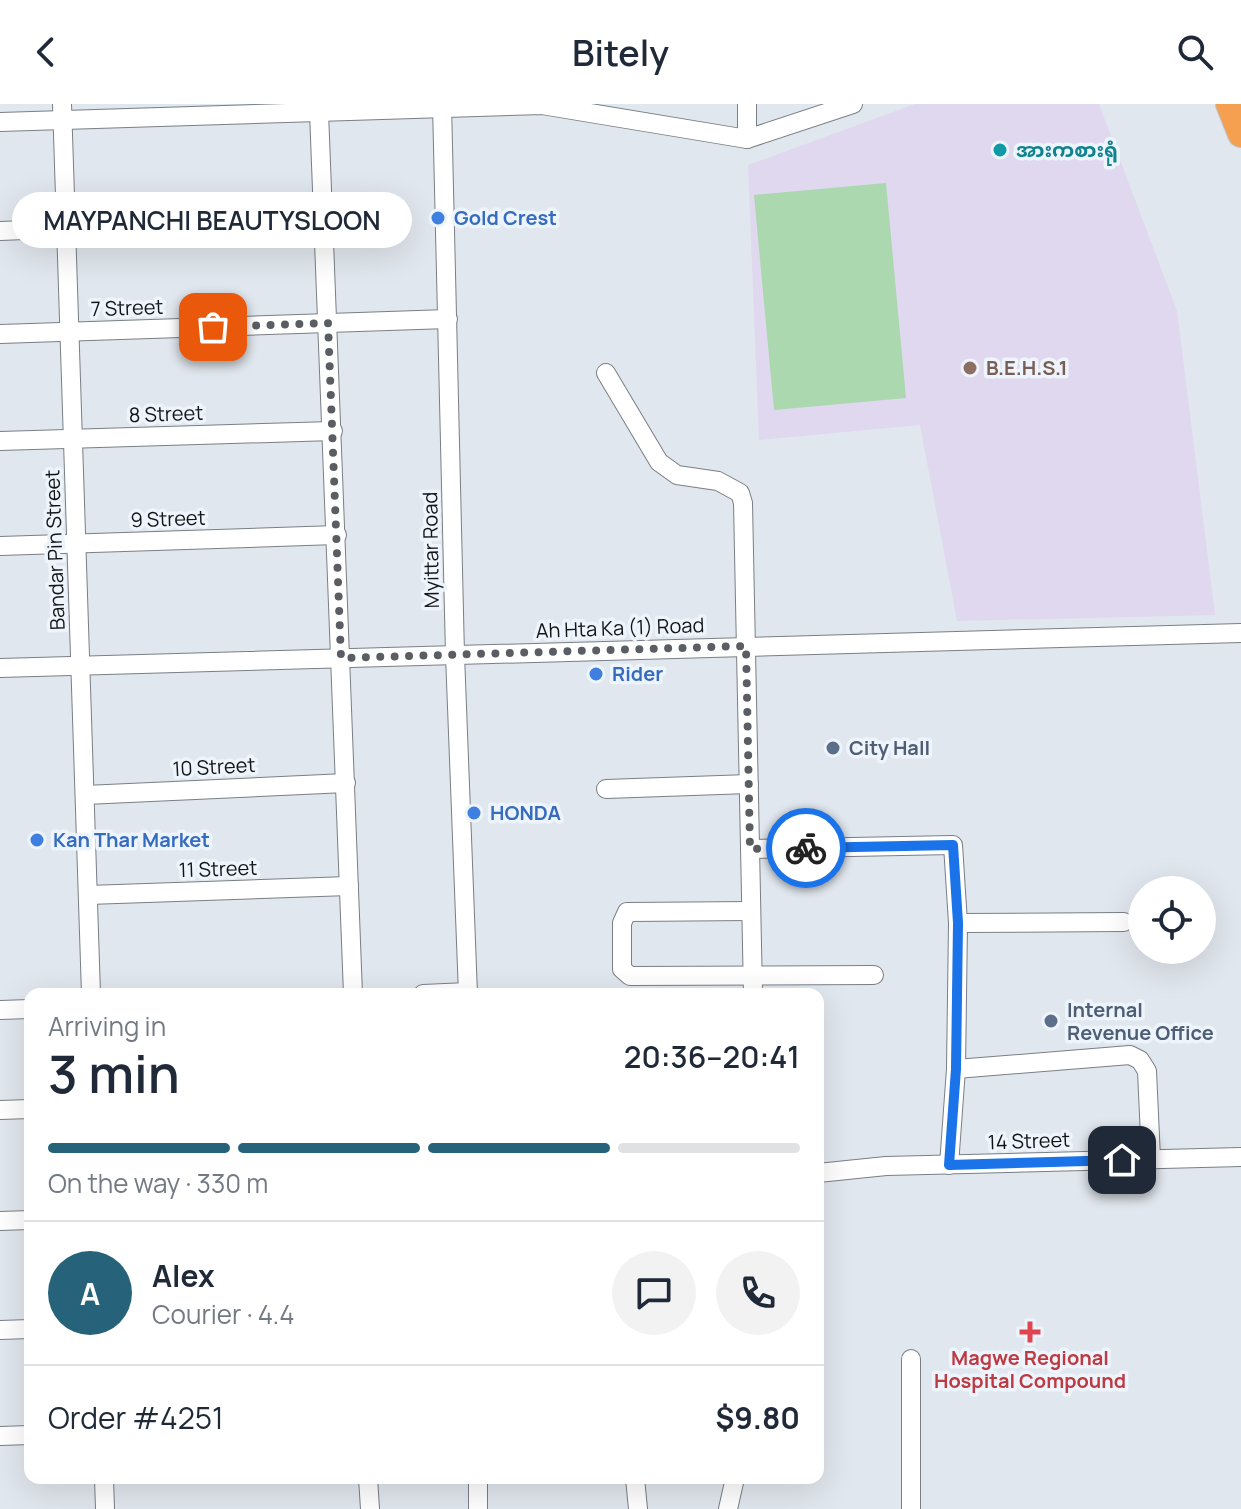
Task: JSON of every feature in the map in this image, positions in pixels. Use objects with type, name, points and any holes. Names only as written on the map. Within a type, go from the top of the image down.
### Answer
[{"type":"highway","points":[[1229,104],[1241,134]]},
{"type":"street","points":[[747,104],[747,139]]},
{"type":"street","points":[[0,122],[62,112],[319,112],[542,105],[747,139],[853,104]]},
{"type":"street","name":"Myittar Road","points":[[442,106],[455,655],[468,988]]},
{"type":"street","name":"Bandar Pin Street","points":[[62,112],[91,988]]},
{"type":"street","points":[[319,112],[353,988]]},
{"type":"street","points":[[0,231],[324,218]]},
{"type":"street","name":"7 Street","points":[[0,334],[448,319]]},
{"type":"street","points":[[606,373],[659,462],[677,475],[718,481],[740,493],[743,503],[752,986]]},
{"type":"street","name":"8 Street","points":[[0,441],[333,431]]},
{"type":"street","name":"9 Street","points":[[0,546],[337,535]]},
{"type":"street","name":"Ah Hta Ka (1) Road","points":[[0,668],[1241,633]]},
{"type":"street","name":"10 Street","points":[[85,795],[346,783]]},
{"type":"street","points":[[606,789],[749,784]]},
{"type":"street","points":[[750,849],[953,845],[958,923],[956,1069],[949,1165]]},
{"type":"street","name":"11 Street","points":[[88,895],[349,886]]},
{"type":"street","points":[[751,911],[627,912],[622,923],[622,969],[630,976],[752,986],[874,975]]},
{"type":"street","points":[[958,923],[1124,922]]},
{"type":"street","points":[[0,1010],[24,1009]]},
{"type":"street","points":[[956,1069],[1130,1055],[1140,1060],[1147,1071],[1151,1159]]},
{"type":"street","points":[[0,1110],[24,1109]]},
{"type":"street","name":"14 Street","points":[[824,1173],[949,1165],[1241,1157]]},
{"type":"street","points":[[0,1221],[24,1220]]},
{"type":"street","points":[[0,1330],[24,1329]]},
{"type":"street","points":[[911,1359],[911,1509]]},
{"type":"street","points":[[0,1436],[24,1435]]},
{"type":"street","points":[[104,1484],[105,1509]]},
{"type":"street","points":[[368,1484],[370,1509]]},
{"type":"street","points":[[478,1484],[478,1509]]},
{"type":"street","points":[[636,1484],[638,1509]]},
{"type":"street","points":[[728,1509],[734,1484]]},
{"type":"shaded area","name":"B.E.H.S.1","points":[[915,104],[1099,104],[1177,311],[1215,615],[957,621],[920,425],[759,440],[748,165]]},
{"type":"green space","points":[[886,183],[906,398],[774,410],[754,195]]},
{"type":"way so far","points":[[213,327],[328,323],[341,658],[746,646],[750,849],[806,848]]},
{"type":"place","name":"အားကစားရုံ","points":[[1000,150]]},
{"type":"place","name":"Gold Crest","points":[[438,218]]},
{"type":"place","name":"MAYPANCHI BEAUTYSLOON","points":[[213,327]]},
{"type":"place","name":"B.E.H.S.1","points":[[970,368]]},
{"type":"place","name":"Rider","points":[[596,674]]},
{"type":"place","name":"City Hall","points":[[833,748]]},
{"type":"place","name":"HONDA","points":[[474,813]]},
{"type":"place","name":"Kan Thar Market","points":[[37,840]]},
{"type":"place","name":"Internal Revenue Office","points":[[1051,1021]]},
{"type":"place","name":"Magwe Regional Hospital Compound","points":[[1030,1332]]},
{"type":"route","points":[[806,848],[953,845],[957,854],[958,923],[956,1069],[949,1165],[1122,1160]]}]
